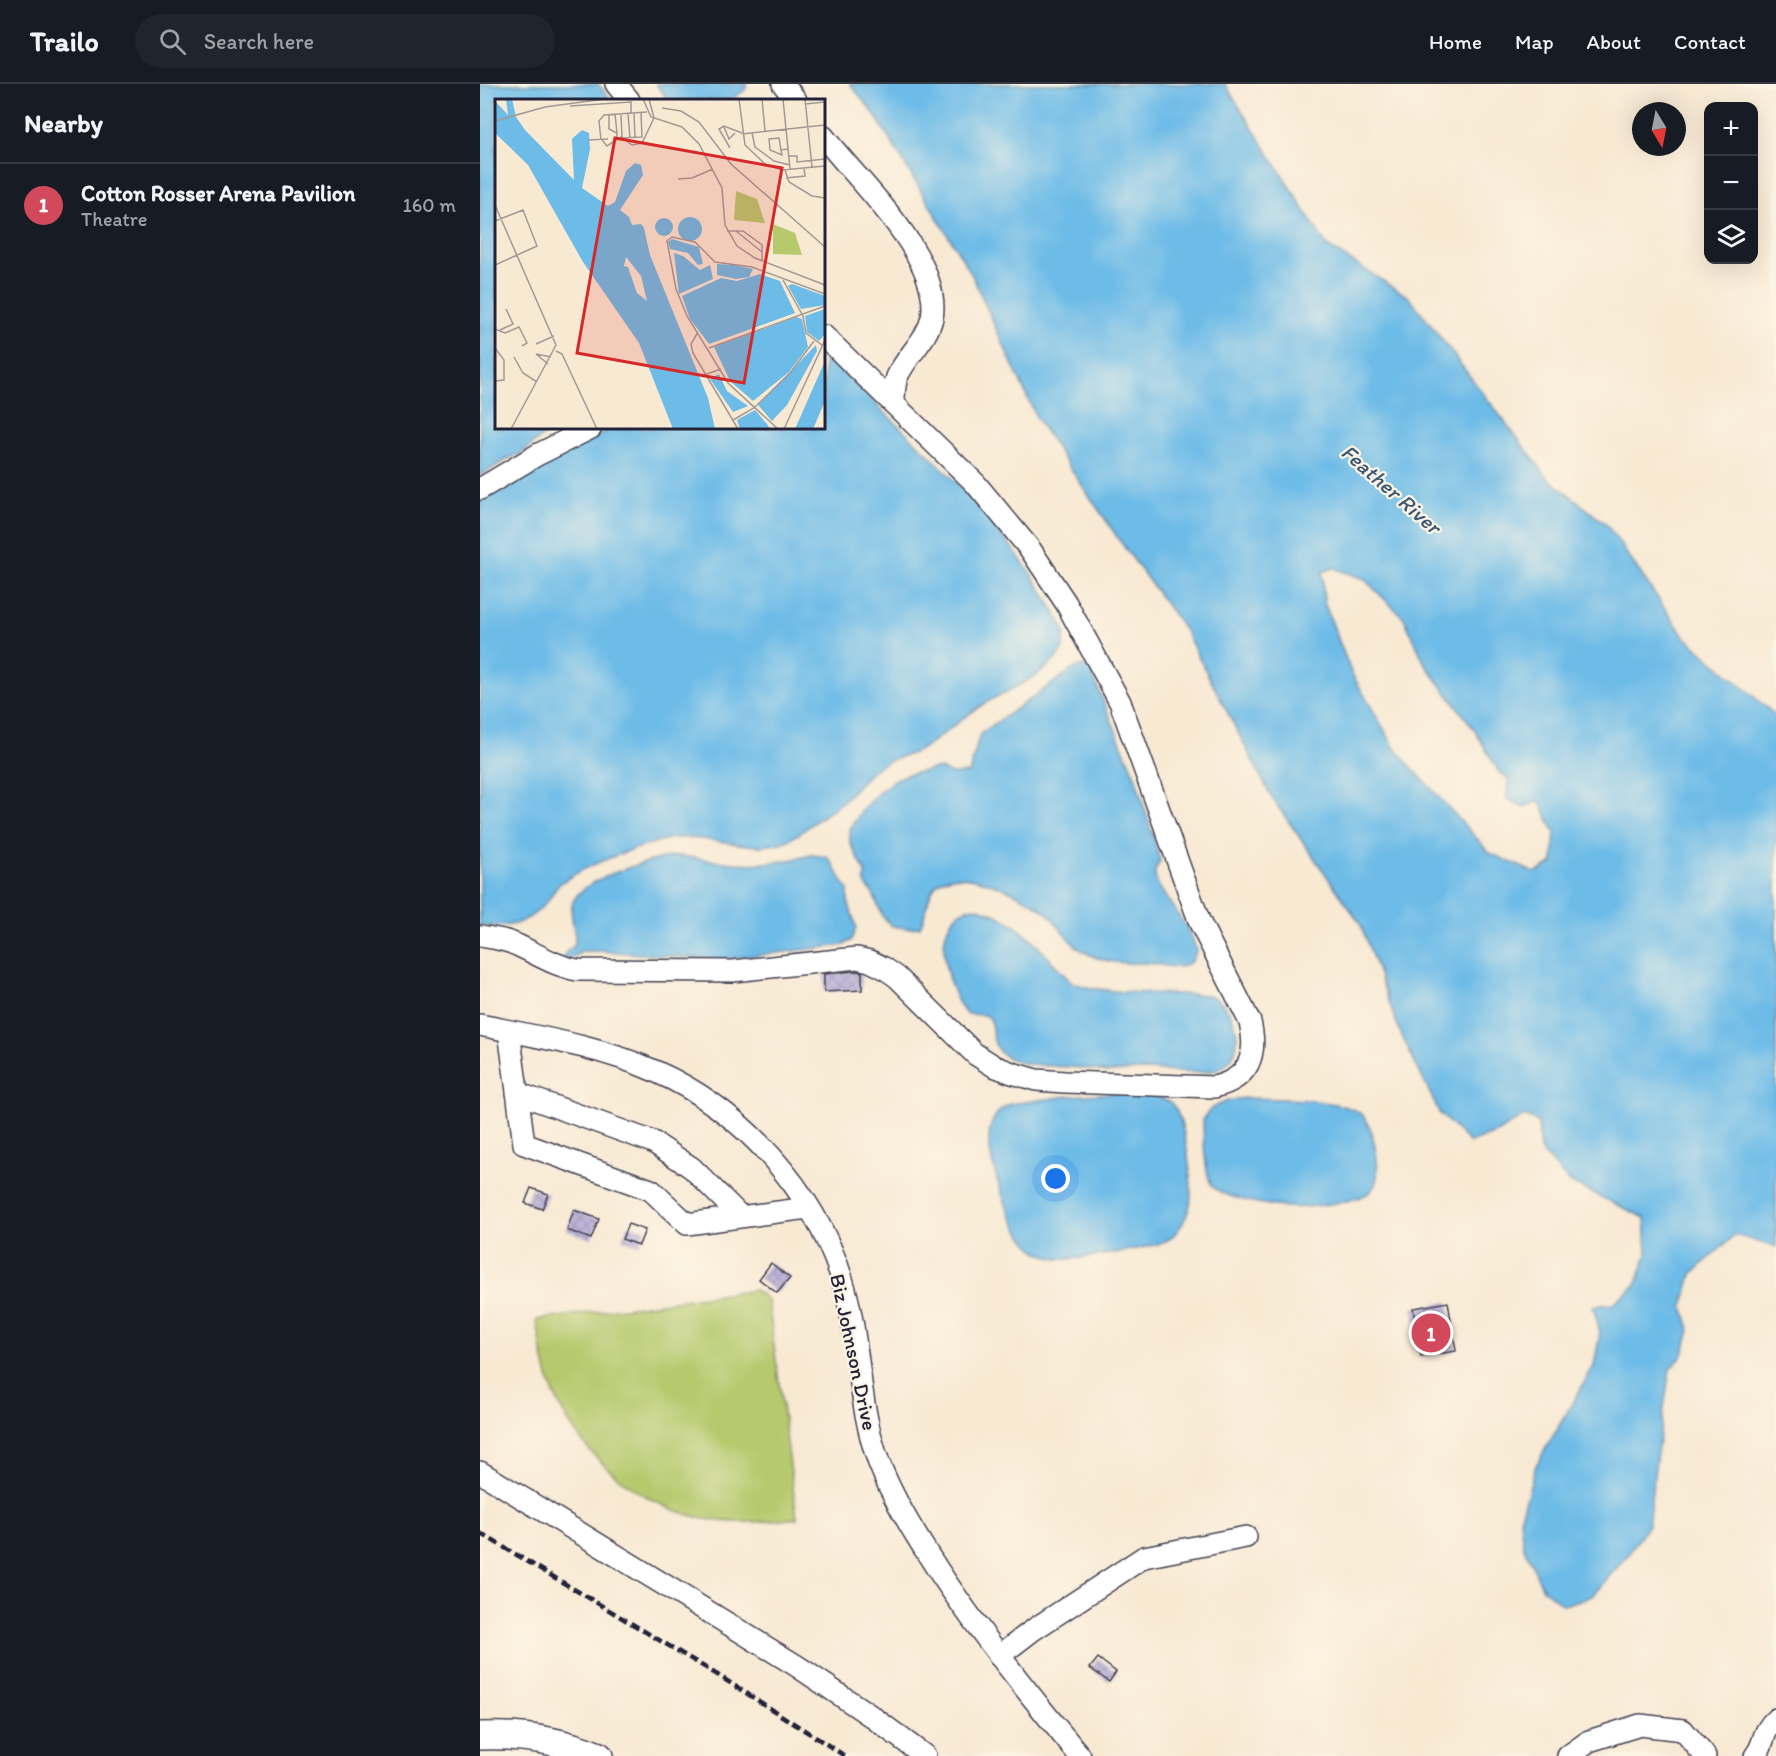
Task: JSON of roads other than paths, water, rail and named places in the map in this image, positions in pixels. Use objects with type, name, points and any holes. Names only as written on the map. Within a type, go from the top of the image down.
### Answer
[{"type":"main road","points":[[480,1736],[532,1736],[563,1743],[599,1756]]},
{"type":"street","points":[[616,84],[628,99]]},
{"type":"street","points":[[825,138],[907,238],[930,286],[933,305],[932,319],[926,333],[897,378],[894,404]]},
{"type":"street","points":[[480,936],[498,938],[515,944],[566,968],[590,971],[733,971],[838,959],[857,958],[870,961],[897,977],[975,1054],[1012,1074],[1036,1080],[1214,1087],[1227,1084],[1248,1067],[1254,1038],[1250,1022],[1200,923],[1120,702],[1066,603],[1030,549],[975,483],[825,337]]},
{"type":"street","points":[[480,489],[537,455],[589,429]]},
{"type":"street","name":"Biz Johnson Drive","points":[[480,1025],[563,1042],[628,1060],[658,1072],[689,1089],[741,1128],[785,1174],[808,1208],[831,1250],[842,1278],[865,1409],[879,1463],[892,1493],[924,1549],[999,1656],[1080,1756]]},
{"type":"street","points":[[509,1031],[524,1144],[651,1190],[687,1224],[808,1208]]},
{"type":"street","points":[[518,1093],[653,1142],[692,1168],[741,1217]]},
{"type":"street","points":[[480,1472],[797,1665],[925,1756]]},
{"type":"street","points":[[999,1656],[1033,1630],[1144,1557],[1246,1537]]},
{"type":"street","points":[[1758,1755],[1766,1729],[1776,1719]]},
{"type":"street","points":[[1568,1756],[1589,1741],[1640,1725],[1683,1730],[1706,1756]]},
{"type":"water","points":[[480,84],[598,84],[610,99],[495,99],[495,429],[553,429],[521,454],[509,458],[480,476]]},
{"type":"water","points":[[656,84],[747,84],[745,90],[732,99],[667,99]]},
{"type":"water","name":"Feather River","points":[[850,84],[1225,84],[1327,246],[1409,297],[1548,478],[1607,525],[1684,636],[1776,716],[1776,1247],[1735,1235],[1692,1274],[1683,1307],[1690,1329],[1683,1355],[1670,1369],[1648,1525],[1628,1555],[1592,1596],[1564,1605],[1543,1589],[1523,1545],[1520,1519],[1536,1465],[1594,1366],[1600,1333],[1593,1306],[1613,1304],[1636,1285],[1647,1254],[1645,1218],[1569,1182],[1540,1150],[1538,1122],[1524,1116],[1498,1132],[1470,1143],[1440,1114],[1400,1032],[1360,923],[1272,798],[1184,629],[1122,544],[1038,421],[971,273],[875,115]],"holes":[[[1333,568],[1364,579],[1404,618],[1425,664],[1474,729],[1499,772],[1508,778],[1507,799],[1524,807],[1539,801],[1555,833],[1553,863],[1535,873],[1490,853],[1396,750],[1351,672],[1324,602],[1322,572]]]},
{"type":"water","points":[[825,354],[934,460],[982,510],[1004,537],[1044,594],[1062,625],[1063,648],[1051,664],[1042,671],[979,707],[928,745],[878,767],[841,802],[788,840],[759,846],[685,838],[664,840],[612,857],[573,875],[555,889],[539,910],[516,924],[480,926],[480,498],[546,462],[564,455],[609,429],[825,429]]},
{"type":"water","points":[[1086,666],[1091,672],[1135,776],[1160,860],[1155,871],[1156,880],[1188,930],[1196,952],[1193,960],[1188,964],[1175,967],[1121,963],[1098,958],[1074,944],[1044,910],[1032,902],[1001,887],[969,878],[955,877],[938,882],[931,894],[920,927],[892,926],[883,917],[873,894],[865,883],[865,872],[850,842],[850,829],[862,810],[880,791],[905,775],[939,768],[952,774],[969,773],[980,734],[1073,669]]},
{"type":"water","points":[[811,855],[827,857],[848,889],[848,901],[856,927],[852,940],[844,945],[734,958],[711,959],[583,951],[570,959],[564,958],[564,954],[574,946],[575,942],[571,912],[573,902],[579,893],[590,885],[618,871],[675,856],[752,864]]},
{"type":"water","points":[[975,907],[990,912],[1016,927],[1028,936],[1070,981],[1081,986],[1116,991],[1208,995],[1218,1000],[1232,1017],[1236,1029],[1235,1051],[1230,1061],[1221,1068],[1205,1072],[1144,1070],[1108,1072],[1028,1064],[1008,1058],[996,1046],[990,1018],[985,1015],[966,1014],[958,1002],[947,971],[944,953],[945,937],[950,923],[960,913]]},
{"type":"water","points":[[1113,1093],[1158,1097],[1171,1103],[1176,1110],[1184,1135],[1191,1182],[1187,1214],[1175,1234],[1159,1244],[1079,1258],[1058,1259],[1048,1256],[1037,1251],[1028,1243],[1011,1215],[993,1163],[989,1136],[991,1125],[999,1112],[1011,1104],[1068,1096]]},
{"type":"water","points":[[1246,1098],[1309,1100],[1343,1106],[1356,1111],[1365,1118],[1371,1130],[1378,1173],[1374,1187],[1365,1195],[1356,1198],[1318,1206],[1295,1207],[1248,1201],[1228,1195],[1213,1187],[1206,1166],[1203,1120],[1215,1106],[1227,1101]]},
{"type":"railway","points":[[480,1533],[721,1677],[845,1756]]},
{"type":"place","name":"Cotton Rosser Arena Pavilion","points":[[1431,1333]]}]
